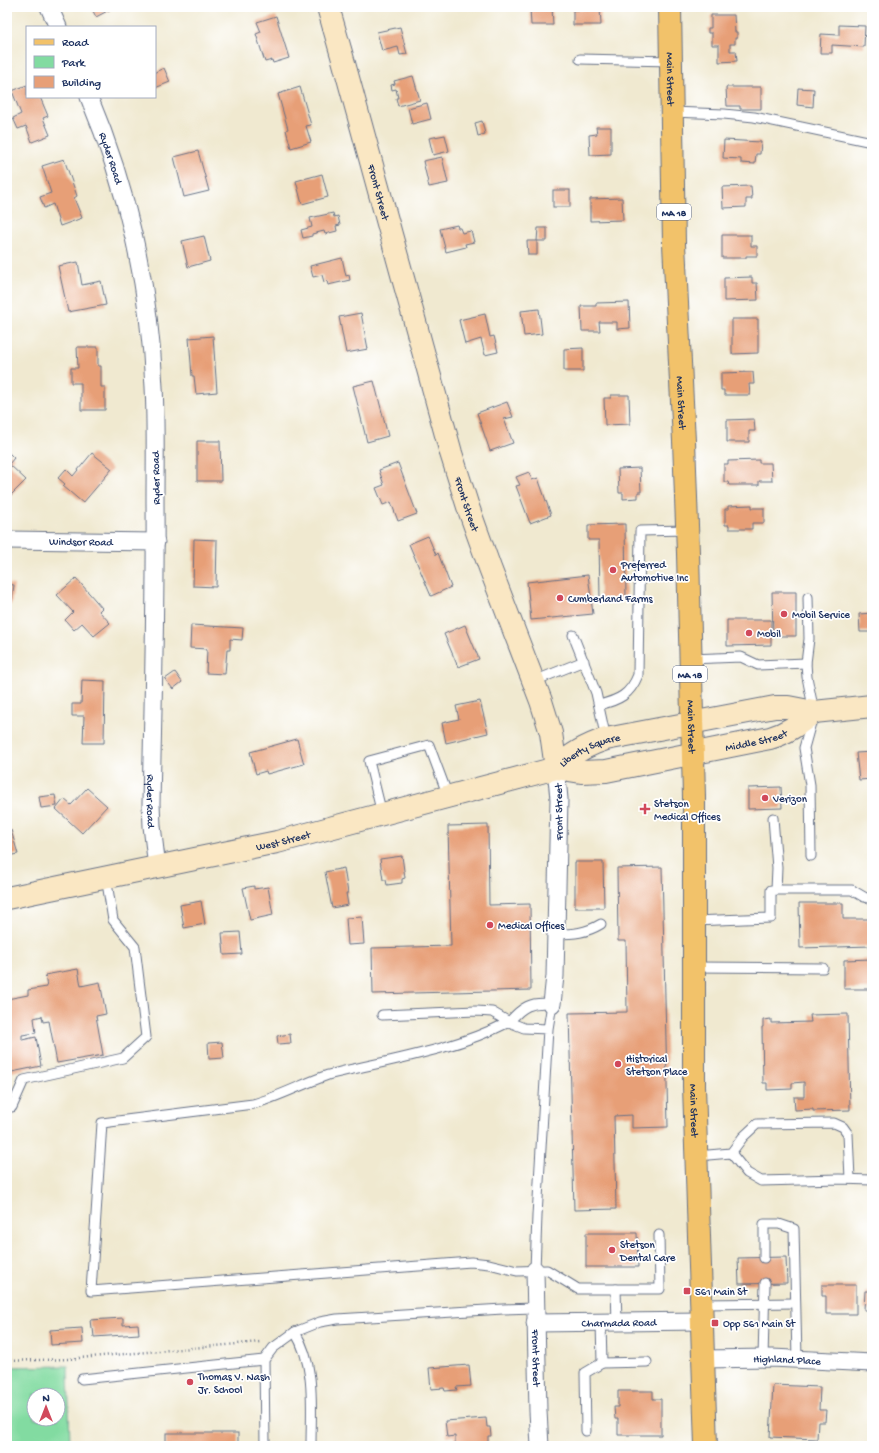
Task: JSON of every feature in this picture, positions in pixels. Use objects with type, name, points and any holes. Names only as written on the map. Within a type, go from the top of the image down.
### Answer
[{"type":"main road","name":"Front Street","points":[[328,7],[451,453],[468,507],[490,568],[548,721],[556,768]]},
{"type":"main road","name":"Main Street","points":[[670,7],[674,244],[687,530],[692,754],[694,1086],[706,1446]]},
{"type":"main road","points":[[691,722],[775,707],[788,707],[814,712],[872,706]]},
{"type":"main road","name":"Middle Street","points":[[692,754],[781,735],[792,729],[814,712]]},
{"type":"main road","name":"Liberty Square","points":[[556,768],[573,754],[594,743],[606,739],[691,722]]},
{"type":"main road","name":"Liberty Square","points":[[556,768],[581,772],[606,771],[692,754]]},
{"type":"main road","name":"West Street","points":[[7,898],[276,842],[556,768]]},
{"type":"street","points":[[49,7],[58,26]]},
{"type":"street","name":"Ryder Road","points":[[89,98],[103,130],[124,202],[143,283],[150,338],[154,387],[156,542],[151,804],[152,831],[157,867]]},
{"type":"street","name":"Windsor Road","points":[[7,540],[156,542]]},
{"type":"street","name":"Front Street","points":[[552,1004],[555,976],[559,799],[556,768]]},
{"type":"street","name":"Front Street","points":[[535,1270],[535,1316],[540,1446]]},
{"type":"street","name":"Charmada Road","points":[[535,1316],[609,1322],[701,1313]]},
{"type":"street","name":"Highland Place","points":[[703,1359],[763,1358],[872,1363]]},
{"type":"lane","points":[[580,59],[671,61]]},
{"type":"lane","points":[[672,112],[754,117],[872,142]]},
{"type":"lane","points":[[599,705],[618,700],[635,683],[638,675],[640,531],[687,530]]},
{"type":"lane","points":[[808,597],[809,639],[806,663],[807,677],[814,712],[804,748],[810,786],[811,856]]},
{"type":"lane","points":[[573,635],[584,661],[599,705],[606,739]]},
{"type":"lane","points":[[690,659],[742,657],[758,665],[806,663]]},
{"type":"lane","points":[[534,681],[584,661]]},
{"type":"lane","points":[[382,814],[369,761],[429,745],[448,796]]},
{"type":"lane","points":[[773,818],[776,890]]},
{"type":"lane","points":[[7,1107],[12,1107],[24,1080],[123,1058],[146,1037],[135,947],[113,920],[106,877]]},
{"type":"lane","points":[[694,921],[771,918],[771,890],[852,890],[864,897],[872,899]]},
{"type":"lane","points":[[556,934],[576,934],[593,929],[601,924]]},
{"type":"lane","points":[[694,967],[823,968]]},
{"type":"lane","points":[[535,1270],[537,1208],[548,1029],[552,1004],[544,1003],[529,1005],[520,1009],[509,1022],[483,1035],[454,1045],[328,1075],[275,1098],[253,1104],[102,1123],[91,1291],[472,1262],[489,1264],[517,1271],[547,1270],[578,1289],[660,1289],[659,1235]]},
{"type":"lane","points":[[382,1015],[476,1011],[492,1012],[509,1022],[524,1028],[548,1029]]},
{"type":"lane","points":[[697,1156],[731,1153],[743,1137],[757,1124],[834,1123],[843,1126],[848,1134],[850,1179]]},
{"type":"lane","points":[[731,1153],[747,1173],[761,1181],[872,1180]]},
{"type":"lane","points":[[764,1258],[764,1224],[779,1224],[794,1229],[797,1359]]},
{"type":"lane","points":[[763,1358],[765,1283]]},
{"type":"lane","points":[[602,1363],[616,1289]]},
{"type":"lane","points":[[701,1313],[740,1303],[795,1303]]},
{"type":"lane","points":[[265,1446],[264,1360],[273,1348],[295,1332],[320,1322],[337,1319],[503,1309],[535,1316]]},
{"type":"lane","points":[[295,1332],[304,1350],[309,1368],[311,1446]]},
{"type":"lane","points":[[82,1379],[264,1360]]},
{"type":"lane","points":[[586,1431],[585,1373],[602,1363],[647,1362]]},
{"type":"path","points":[[7,1361],[68,1359],[253,1342],[266,1344],[273,1348]]},
{"type":"green space","points":[[68,1366],[70,1446],[7,1446],[7,1367]]},
{"type":"building","points":[[91,7],[115,7],[96,17]]},
{"type":"building","points":[[552,7],[553,25],[531,25],[530,8]]},
{"type":"building","points":[[583,7],[600,7],[601,25],[573,25],[573,10],[583,10]]},
{"type":"building","points":[[711,15],[734,15],[735,32],[737,32],[737,38],[735,38],[735,44],[730,44],[730,51],[736,51],[737,61],[719,62],[719,45],[712,45],[712,33],[708,33],[708,28],[711,28]]},
{"type":"building","points":[[276,16],[289,58],[273,63],[272,60],[265,62],[256,34],[261,32],[257,22]]},
{"type":"building","points":[[839,25],[865,26],[864,47],[832,45],[832,53],[820,53],[821,34],[839,35]]},
{"type":"building","points":[[400,27],[407,54],[400,55],[398,47],[382,51],[377,32]]},
{"type":"building","points":[[164,68],[170,82],[156,88],[156,72]]},
{"type":"building","points":[[413,76],[420,100],[398,106],[396,89],[392,90],[391,85],[395,84],[394,81]]},
{"type":"building","points":[[26,85],[26,98],[40,98],[48,116],[43,118],[50,135],[32,142],[26,126],[18,129],[13,118],[21,114],[12,91]]},
{"type":"building","points":[[300,87],[311,125],[306,126],[311,142],[291,148],[286,130],[288,129],[278,94]]},
{"type":"building","points":[[726,87],[761,87],[761,109],[740,109],[740,106],[727,106]]},
{"type":"building","points":[[798,88],[814,89],[813,107],[797,105]]},
{"type":"building","points":[[427,103],[431,119],[412,124],[408,108]]},
{"type":"building","points":[[482,121],[485,134],[478,136],[475,123]]},
{"type":"building","points":[[596,127],[611,127],[611,154],[590,155],[589,135],[597,134]]},
{"type":"building","points":[[445,135],[449,151],[433,155],[429,138]]},
{"type":"building","points":[[724,140],[761,142],[760,154],[756,154],[755,164],[741,163],[741,159],[723,158]]},
{"type":"building","points":[[198,151],[209,191],[184,197],[174,157]]},
{"type":"building","points":[[442,157],[448,183],[429,187],[423,161]]},
{"type":"building","points":[[64,159],[77,196],[74,198],[82,218],[60,226],[53,204],[44,208],[40,197],[51,193],[42,166]]},
{"type":"building","points":[[322,174],[328,197],[302,204],[296,181]]},
{"type":"building","points":[[751,186],[752,199],[746,199],[746,207],[723,208],[722,187]]},
{"type":"building","points":[[553,190],[570,190],[570,207],[553,207]]},
{"type":"building","points":[[622,198],[623,220],[590,221],[590,199]]},
{"type":"building","points":[[333,213],[334,217],[338,216],[340,225],[336,226],[337,231],[325,234],[324,231],[303,238],[301,230],[312,227],[310,218]]},
{"type":"building","points":[[457,225],[462,233],[471,231],[474,242],[465,244],[466,247],[446,252],[440,229]]},
{"type":"building","points":[[538,228],[547,228],[547,241],[537,241]]},
{"type":"building","points":[[722,235],[751,235],[751,246],[757,246],[757,256],[746,256],[746,258],[722,258]]},
{"type":"building","points":[[204,236],[210,261],[188,267],[182,241]]},
{"type":"building","points":[[527,241],[537,241],[537,255],[528,255]]},
{"type":"building","points":[[342,258],[346,276],[349,275],[350,280],[328,285],[327,281],[324,282],[322,275],[313,277],[310,266]]},
{"type":"building","points":[[78,262],[82,285],[101,281],[106,305],[68,312],[58,266]]},
{"type":"building","points":[[752,277],[752,283],[757,283],[758,300],[724,301],[724,278]]},
{"type":"building","points":[[629,302],[630,328],[617,329],[617,322],[599,322],[600,331],[582,331],[581,306],[596,306],[596,303]]},
{"type":"building","points":[[539,309],[542,334],[524,336],[521,311]]},
{"type":"building","points":[[361,313],[368,349],[346,353],[339,317]]},
{"type":"building","points":[[485,314],[490,337],[494,336],[498,352],[485,355],[481,339],[465,344],[459,320]]},
{"type":"building","points":[[732,319],[758,319],[758,353],[732,354]]},
{"type":"building","points":[[213,336],[217,392],[196,394],[194,376],[192,376],[189,338]]},
{"type":"building","points":[[77,347],[98,347],[98,366],[101,366],[101,387],[105,387],[105,410],[81,410],[81,383],[71,383],[71,368],[78,368]]},
{"type":"building","points":[[583,348],[583,371],[564,371],[564,349]]},
{"type":"building","points":[[753,372],[754,384],[749,384],[750,395],[724,395],[724,390],[721,390],[721,373]]},
{"type":"building","points":[[374,381],[388,436],[367,442],[353,386]]},
{"type":"building","points":[[611,395],[629,395],[630,424],[605,425],[604,398],[611,398]]},
{"type":"building","points":[[507,402],[513,417],[504,419],[513,443],[490,451],[477,413]]},
{"type":"building","points":[[754,419],[755,431],[749,431],[749,442],[727,442],[727,420]]},
{"type":"building","points":[[197,441],[220,441],[221,481],[197,481]]},
{"type":"building","points":[[7,451],[14,458],[9,464],[26,480],[7,499]]},
{"type":"building","points":[[92,453],[112,469],[83,503],[63,486],[65,484],[58,478],[66,469],[73,476]]},
{"type":"building","points":[[759,460],[759,463],[771,463],[772,481],[759,481],[759,485],[729,485],[728,482],[724,482],[724,464],[728,464],[728,461]]},
{"type":"building","points":[[398,463],[417,514],[398,521],[391,502],[383,505],[376,488],[384,485],[379,470]]},
{"type":"building","points":[[640,468],[641,492],[638,492],[638,498],[623,499],[623,493],[619,493],[618,469]]},
{"type":"building","points":[[529,472],[532,480],[538,478],[551,515],[530,523],[516,486],[520,485],[516,477]]},
{"type":"building","points":[[752,505],[752,508],[764,508],[764,523],[752,523],[752,529],[729,529],[729,525],[725,525],[725,509],[728,509],[728,506]]},
{"type":"building","name":"Preferred Automotive Inc","points":[[625,524],[626,599],[600,599],[599,540],[588,540],[588,525]]},
{"type":"building","points":[[428,536],[436,555],[438,553],[451,587],[431,596],[409,544]]},
{"type":"building","points":[[194,539],[217,540],[216,587],[193,586]]},
{"type":"building","name":"Cumberland Farms","points":[[588,575],[593,614],[531,620],[527,582]]},
{"type":"building","points":[[76,578],[102,608],[99,611],[110,623],[94,636],[82,623],[74,630],[65,620],[73,612],[57,595]]},
{"type":"building","points":[[7,584],[14,585],[11,605],[7,604]]},
{"type":"building","name":"Mobil Service","points":[[772,592],[796,592],[796,636],[773,636]]},
{"type":"building","points":[[872,613],[872,632],[860,632],[859,614]]},
{"type":"building","points":[[727,620],[771,620],[771,645],[727,646]]},
{"type":"building","points":[[191,625],[243,628],[242,640],[230,639],[230,650],[227,650],[225,674],[206,673],[207,649],[190,648]]},
{"type":"building","points":[[465,625],[479,659],[458,667],[444,634]]},
{"type":"building","points":[[175,672],[182,682],[173,689],[165,679]]},
{"type":"building","points":[[82,680],[105,681],[104,743],[83,743],[84,716],[72,716],[72,704],[81,704]]},
{"type":"building","points":[[480,701],[488,733],[446,743],[442,723],[459,719],[456,706]]},
{"type":"building","points":[[297,739],[304,764],[267,774],[266,771],[256,774],[250,752]]},
{"type":"building","points":[[872,752],[872,779],[859,780],[856,753]]},
{"type":"building","name":"Verizon","points":[[781,787],[782,808],[748,809],[748,788]]},
{"type":"building","points":[[87,788],[107,806],[82,833],[56,809],[64,799],[71,805]]},
{"type":"building","points":[[55,795],[57,806],[41,808],[39,797]]},
{"type":"building","name":"Medical Offices","points":[[488,825],[489,905],[530,904],[531,990],[373,994],[372,948],[451,946],[448,826]]},
{"type":"building","points":[[11,830],[18,854],[7,856],[7,831]]},
{"type":"building","points":[[402,856],[405,878],[402,879],[402,883],[387,885],[386,880],[383,880],[380,859]]},
{"type":"building","points":[[575,862],[603,862],[604,908],[575,908]]},
{"type":"building","name":"Historical Stetson Place","points":[[662,867],[668,1127],[632,1128],[632,1115],[614,1116],[616,1209],[574,1210],[569,1013],[627,1012],[626,941],[618,941],[617,868]]},
{"type":"building","points":[[344,868],[348,893],[346,893],[348,905],[332,908],[325,872]]},
{"type":"building","points":[[254,886],[254,889],[268,887],[273,915],[250,920],[243,888]]},
{"type":"building","points":[[201,901],[205,924],[184,928],[180,905]]},
{"type":"building","points":[[799,903],[843,903],[843,919],[872,919],[872,946],[800,948]]},
{"type":"building","points":[[362,917],[364,944],[348,945],[346,918]]},
{"type":"building","points":[[240,932],[242,954],[224,955],[222,933]]},
{"type":"building","points":[[872,959],[872,989],[844,989],[844,960]]},
{"type":"building","points":[[78,969],[81,986],[100,982],[106,1014],[96,1016],[103,1055],[57,1063],[49,1021],[43,1022],[42,1016],[34,1018],[36,1033],[22,1035],[22,1040],[36,1037],[41,1066],[7,1073],[7,1042],[9,1042],[7,1038],[7,999],[28,995],[28,990],[47,987],[45,975]]},
{"type":"building","points":[[848,1014],[850,1110],[795,1110],[794,1097],[804,1097],[804,1082],[792,1083],[792,1089],[767,1090],[767,1083],[763,1083],[763,1020],[771,1019],[771,1023],[811,1022],[810,1015]]},
{"type":"building","points":[[290,1034],[291,1043],[278,1044],[277,1036]]},
{"type":"building","points":[[222,1042],[224,1058],[209,1059],[208,1043]]},
{"type":"building","name":"Stetson Dental Care","points":[[586,1233],[637,1233],[638,1267],[586,1267]]},
{"type":"building","points":[[786,1257],[787,1283],[739,1284],[738,1258]]},
{"type":"building","points":[[822,1285],[856,1285],[856,1314],[826,1314],[826,1296],[822,1296]]},
{"type":"building","points":[[865,1291],[872,1291],[872,1310],[864,1310]]},
{"type":"building","points":[[123,1318],[123,1325],[138,1324],[139,1334],[94,1337],[90,1320]]},
{"type":"building","points":[[82,1328],[83,1343],[51,1345],[50,1330]]},
{"type":"building","points":[[469,1365],[471,1386],[456,1387],[457,1390],[445,1391],[444,1388],[431,1389],[429,1368]]},
{"type":"building","points":[[773,1385],[820,1387],[819,1410],[826,1410],[825,1422],[818,1422],[817,1439],[770,1437]]},
{"type":"building","points":[[618,1391],[653,1391],[653,1399],[661,1399],[661,1435],[618,1435],[618,1419],[615,1419],[614,1407],[618,1407]]},
{"type":"building","points":[[486,1418],[487,1427],[490,1427],[491,1436],[488,1436],[488,1446],[455,1446],[455,1436],[447,1437],[445,1421]]},
{"type":"building","points":[[166,1433],[238,1433],[238,1446],[166,1446]]},
{"type":"place","name":"Preferred Automotive Inc","points":[[613,570]]},
{"type":"place","name":"Cumberland Farms","points":[[560,598]]},
{"type":"place","name":"Mobil Service","points":[[784,614]]},
{"type":"place","name":"Mobil","points":[[749,633]]},
{"type":"place","name":"Verizon","points":[[765,798]]},
{"type":"place","name":"Stetson Medical Offices","points":[[645,809]]},
{"type":"place","name":"Medical Offices","points":[[490,925]]},
{"type":"place","name":"Historical Stetson Place","points":[[618,1064]]},
{"type":"place","name":"Stetson Dental Care","points":[[612,1250]]},
{"type":"place","name":"561 Main St","points":[[687,1291]]},
{"type":"place","name":"Opp 561 Main St","points":[[715,1323]]},
{"type":"place","name":"Thomas V. Nash Jr. School","points":[[190,1382]]}]
